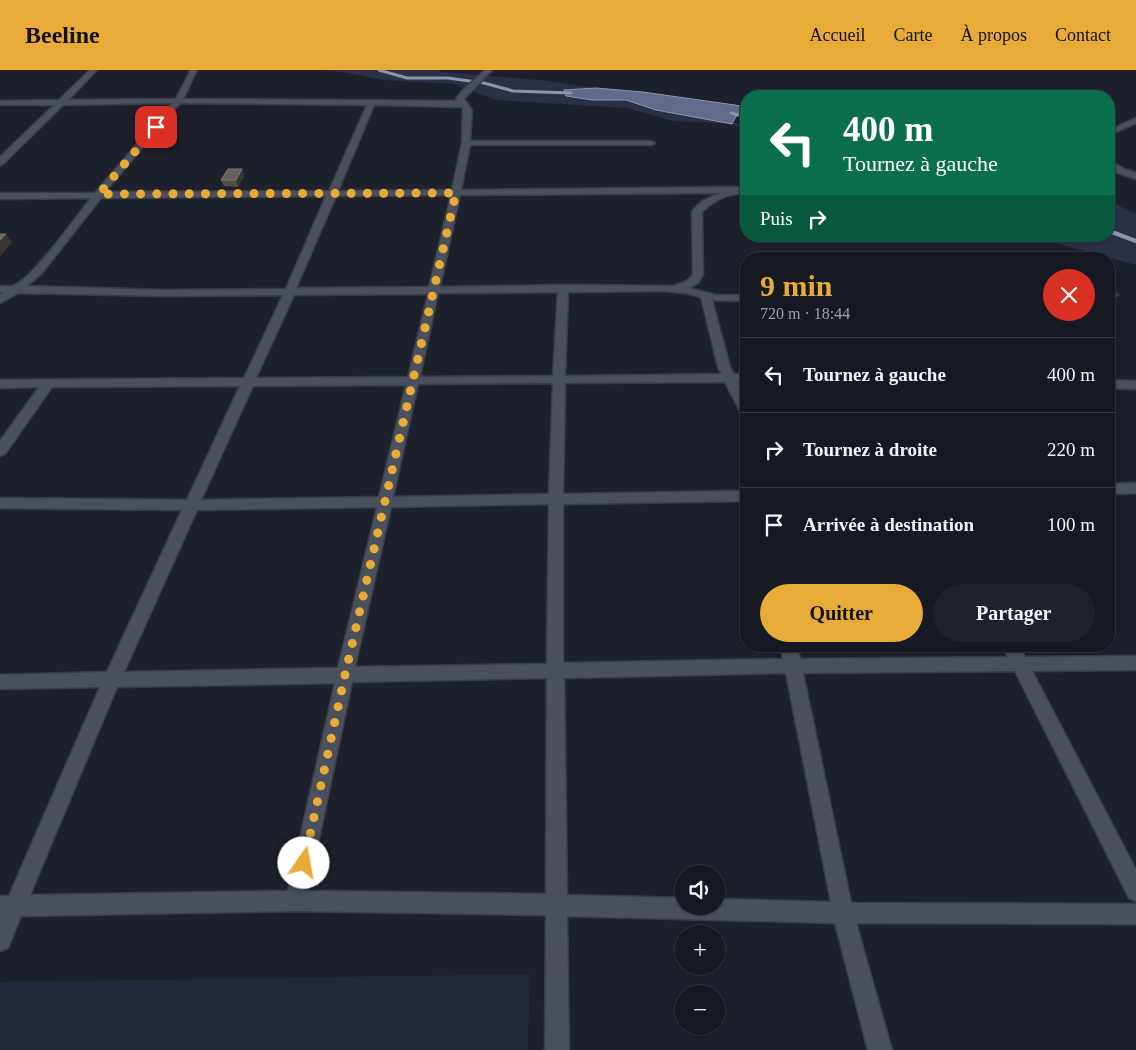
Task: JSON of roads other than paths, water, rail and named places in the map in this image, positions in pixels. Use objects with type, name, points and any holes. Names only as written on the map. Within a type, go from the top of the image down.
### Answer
[{"type":"street","points":[[0,162],[94,70]]},
{"type":"street","points":[[0,300],[38,271],[99,194],[178,101],[194,72],[192,70]]},
{"type":"street","points":[[296,901],[345,675],[456,193],[466,143],[468,110],[460,99],[489,70]]},
{"type":"street","points":[[0,103],[178,101],[464,103]]},
{"type":"street","points":[[0,940],[7,905],[290,292],[372,101]]},
{"type":"street","points":[[1115,130],[1136,120]]},
{"type":"street","points":[[466,143],[651,143]]},
{"type":"street","points":[[1115,166],[1125,173]]},
{"type":"street","points":[[1115,172],[1136,176]]},
{"type":"street","points":[[0,196],[740,190]]},
{"type":"street","points":[[673,289],[691,283],[697,278],[700,266],[696,246],[696,217],[700,206],[714,198],[740,191]]},
{"type":"street","points":[[557,1050],[558,905],[555,499],[558,380],[563,288]]},
{"type":"street","points":[[0,289],[133,293],[563,288],[673,289],[723,299],[740,298]]},
{"type":"street","points":[[706,296],[728,378],[740,400]]},
{"type":"street","points":[[0,384],[740,378]]},
{"type":"street","points":[[0,451],[48,384]]},
{"type":"street","points":[[1115,384],[1136,385]]},
{"type":"street","points":[[1115,489],[1136,488]]},
{"type":"street","points":[[0,503],[192,505],[740,496]]},
{"type":"street","points":[[790,652],[844,912],[880,1050]]},
{"type":"street","points":[[1014,652],[1136,891]]},
{"type":"street","points":[[0,682],[850,665],[1136,663]]},
{"type":"street","points":[[7,905],[296,901],[844,912],[1136,914]]},
{"type":"waterway","points":[[379,70],[407,78],[448,78],[484,83],[513,91],[571,93]]},
{"type":"waterway","points":[[731,113],[740,115]]},
{"type":"waterway","points":[[1115,233],[1136,241]]}]
